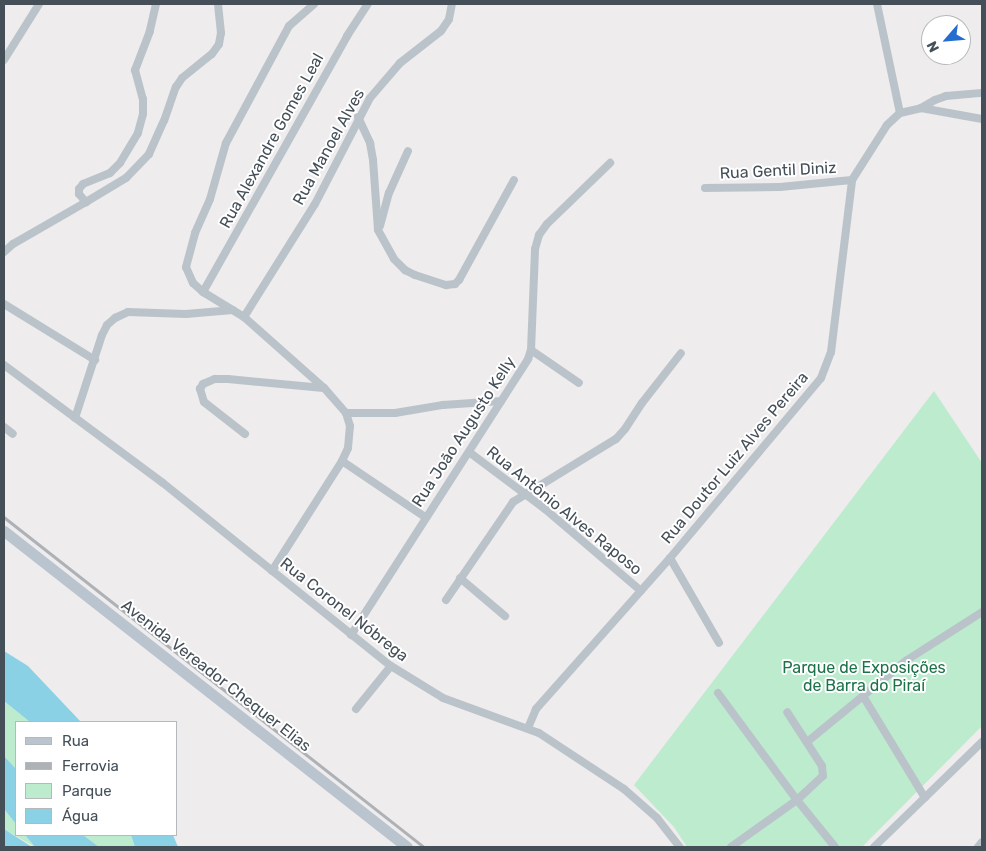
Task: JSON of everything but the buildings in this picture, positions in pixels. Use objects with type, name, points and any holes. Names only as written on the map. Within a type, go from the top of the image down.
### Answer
[{"type":"main road","name":"Avenida Vereador Chequer Elias","points":[[4,531],[407,847]]},
{"type":"street","points":[[4,60],[39,4]]},
{"type":"street","points":[[86,202],[79,194],[83,184],[110,172],[120,163],[138,133],[143,114],[143,99],[135,70],[148,37],[156,4]]},
{"type":"street","points":[[4,252],[12,244],[126,178],[149,154],[164,121],[176,86],[182,78],[212,54],[219,44],[221,33],[218,4]]},
{"type":"street","points":[[272,571],[342,461],[350,437],[350,426],[346,414],[324,388],[244,317],[203,292],[188,275],[187,259],[195,233],[210,199],[226,144],[289,26],[314,4]]},
{"type":"street","name":"Rua Alexandre Gomes Leal","points":[[203,292],[347,36],[368,4]]},
{"type":"street","name":"Rua Manoel Alves","points":[[244,317],[315,204],[358,117],[370,98],[392,72],[441,31],[449,19],[452,4]]},
{"type":"street","points":[[877,4],[900,113],[921,108],[946,96],[982,93]]},
{"type":"street","points":[[921,108],[982,120]]},
{"type":"street","name":"Rua Doutor Luiz Alves Pereira","points":[[528,728],[536,709],[670,558],[812,390],[827,366],[852,180],[887,125],[900,113]]},
{"type":"street","points":[[358,117],[365,130],[372,152],[378,230],[386,248],[404,270],[446,285],[455,284],[466,269],[514,180]]},
{"type":"street","points":[[378,230],[389,193],[408,151]]},
{"type":"street","name":"Rua João Augusto Kelly","points":[[351,635],[425,516],[524,367],[531,350],[535,249],[539,235],[547,224],[610,163]]},
{"type":"street","name":"Rua Gentil Diniz","points":[[705,188],[780,187],[852,180]]},
{"type":"street","points":[[4,304],[95,360]]},
{"type":"street","points":[[75,418],[107,325],[115,318],[128,312],[186,314],[233,310]]},
{"type":"street","points":[[531,350],[579,383]]},
{"type":"street","points":[[446,600],[507,508],[524,495],[556,478],[616,439],[680,353]]},
{"type":"street","name":"Rua Coronel Nóbrega","points":[[4,366],[163,484],[391,666],[443,698],[494,718],[528,728],[624,789],[657,818],[680,847]]},
{"type":"street","points":[[245,434],[204,402],[200,389],[203,384],[215,379],[228,379],[324,388]]},
{"type":"street","points":[[346,414],[394,413],[443,405],[501,402]]},
{"type":"street","points":[[4,427],[13,434]]},
{"type":"street","name":"Rua Antônio Alves Raposo","points":[[469,452],[641,591]]},
{"type":"street","points":[[342,461],[425,516]]},
{"type":"street","points":[[670,558],[719,643]]},
{"type":"street","points":[[460,578],[505,616]]},
{"type":"street","points":[[807,742],[907,660],[982,612]]},
{"type":"street","points":[[356,709],[391,666]]},
{"type":"street","points":[[718,692],[797,800],[835,847]]},
{"type":"street","points":[[863,696],[925,798]]},
{"type":"street","points":[[731,847],[797,800],[823,776],[822,766],[787,712]]},
{"type":"street","points":[[874,847],[982,742]]},
{"type":"street","points":[[978,847],[982,842]]},
{"type":"green space","name":"Parque de Exposições de Barra do Piraí","points":[[934,391],[982,463],[982,726],[862,847],[687,847],[674,827],[634,785]]},
{"type":"green space","points":[[4,701],[29,721],[15,721],[15,768],[4,756]]},
{"type":"green space","points":[[4,809],[15,823],[15,835],[4,829]]},
{"type":"green space","points":[[16,836],[26,836],[35,847]]},
{"type":"green space","points":[[84,836],[131,836],[135,847],[99,847]]},
{"type":"water","points":[[4,651],[28,666],[80,721],[29,721],[4,701]]},
{"type":"water","points":[[4,756],[15,768],[15,823],[4,809]]},
{"type":"water","points":[[4,829],[32,847],[4,847]]},
{"type":"water","points":[[26,836],[84,836],[99,847],[35,847]]},
{"type":"water","points":[[131,836],[173,836],[178,847],[135,847]]},
{"type":"railway","points":[[4,517],[424,847]]}]
